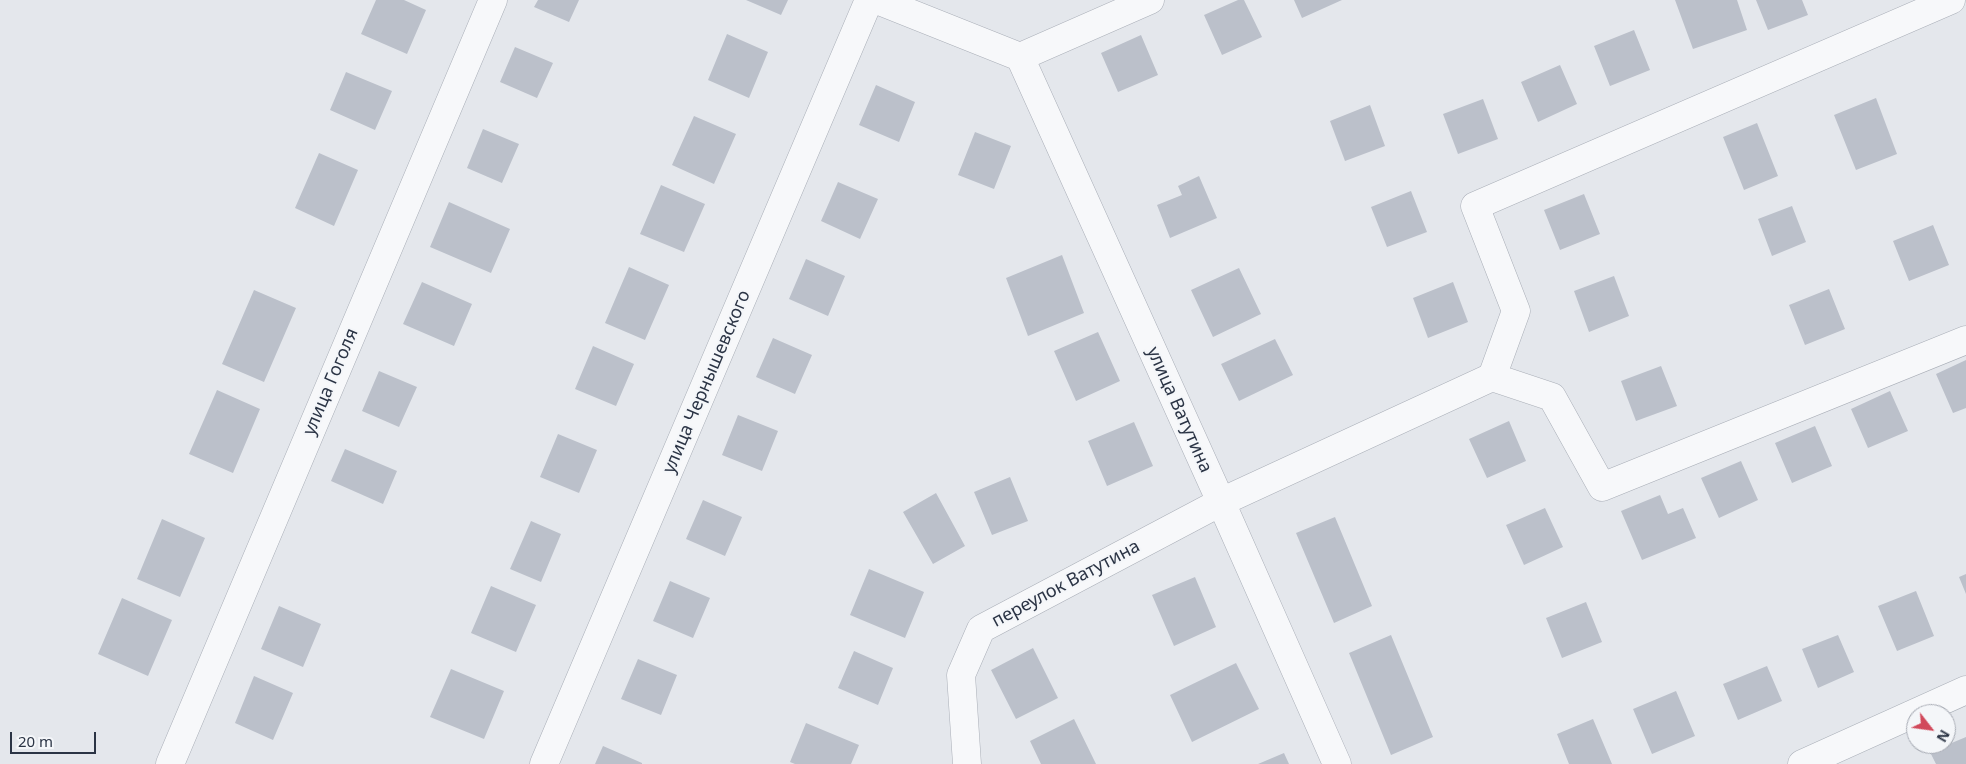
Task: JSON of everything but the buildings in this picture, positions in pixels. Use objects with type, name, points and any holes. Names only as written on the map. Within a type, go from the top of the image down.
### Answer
[{"type":"street","name":"улица Гоголя","points":[[170,764],[492,0]]},
{"type":"street","name":"улица Чернышевского","points":[[544,764],[869,0]]},
{"type":"street","points":[[877,0],[1020,57],[1150,0]]},
{"type":"street","points":[[1952,0],[1475,206],[1516,311],[1492,376],[1552,398],[1602,487],[1966,340]]},
{"type":"street","name":"улица Ватутина","points":[[1020,57],[1221,502],[1336,764]]},
{"type":"street","name":"переулок Ватутина","points":[[967,764],[961,675],[981,629],[1221,502],[1492,376]]},
{"type":"street","points":[[1802,764],[1966,690]]}]
